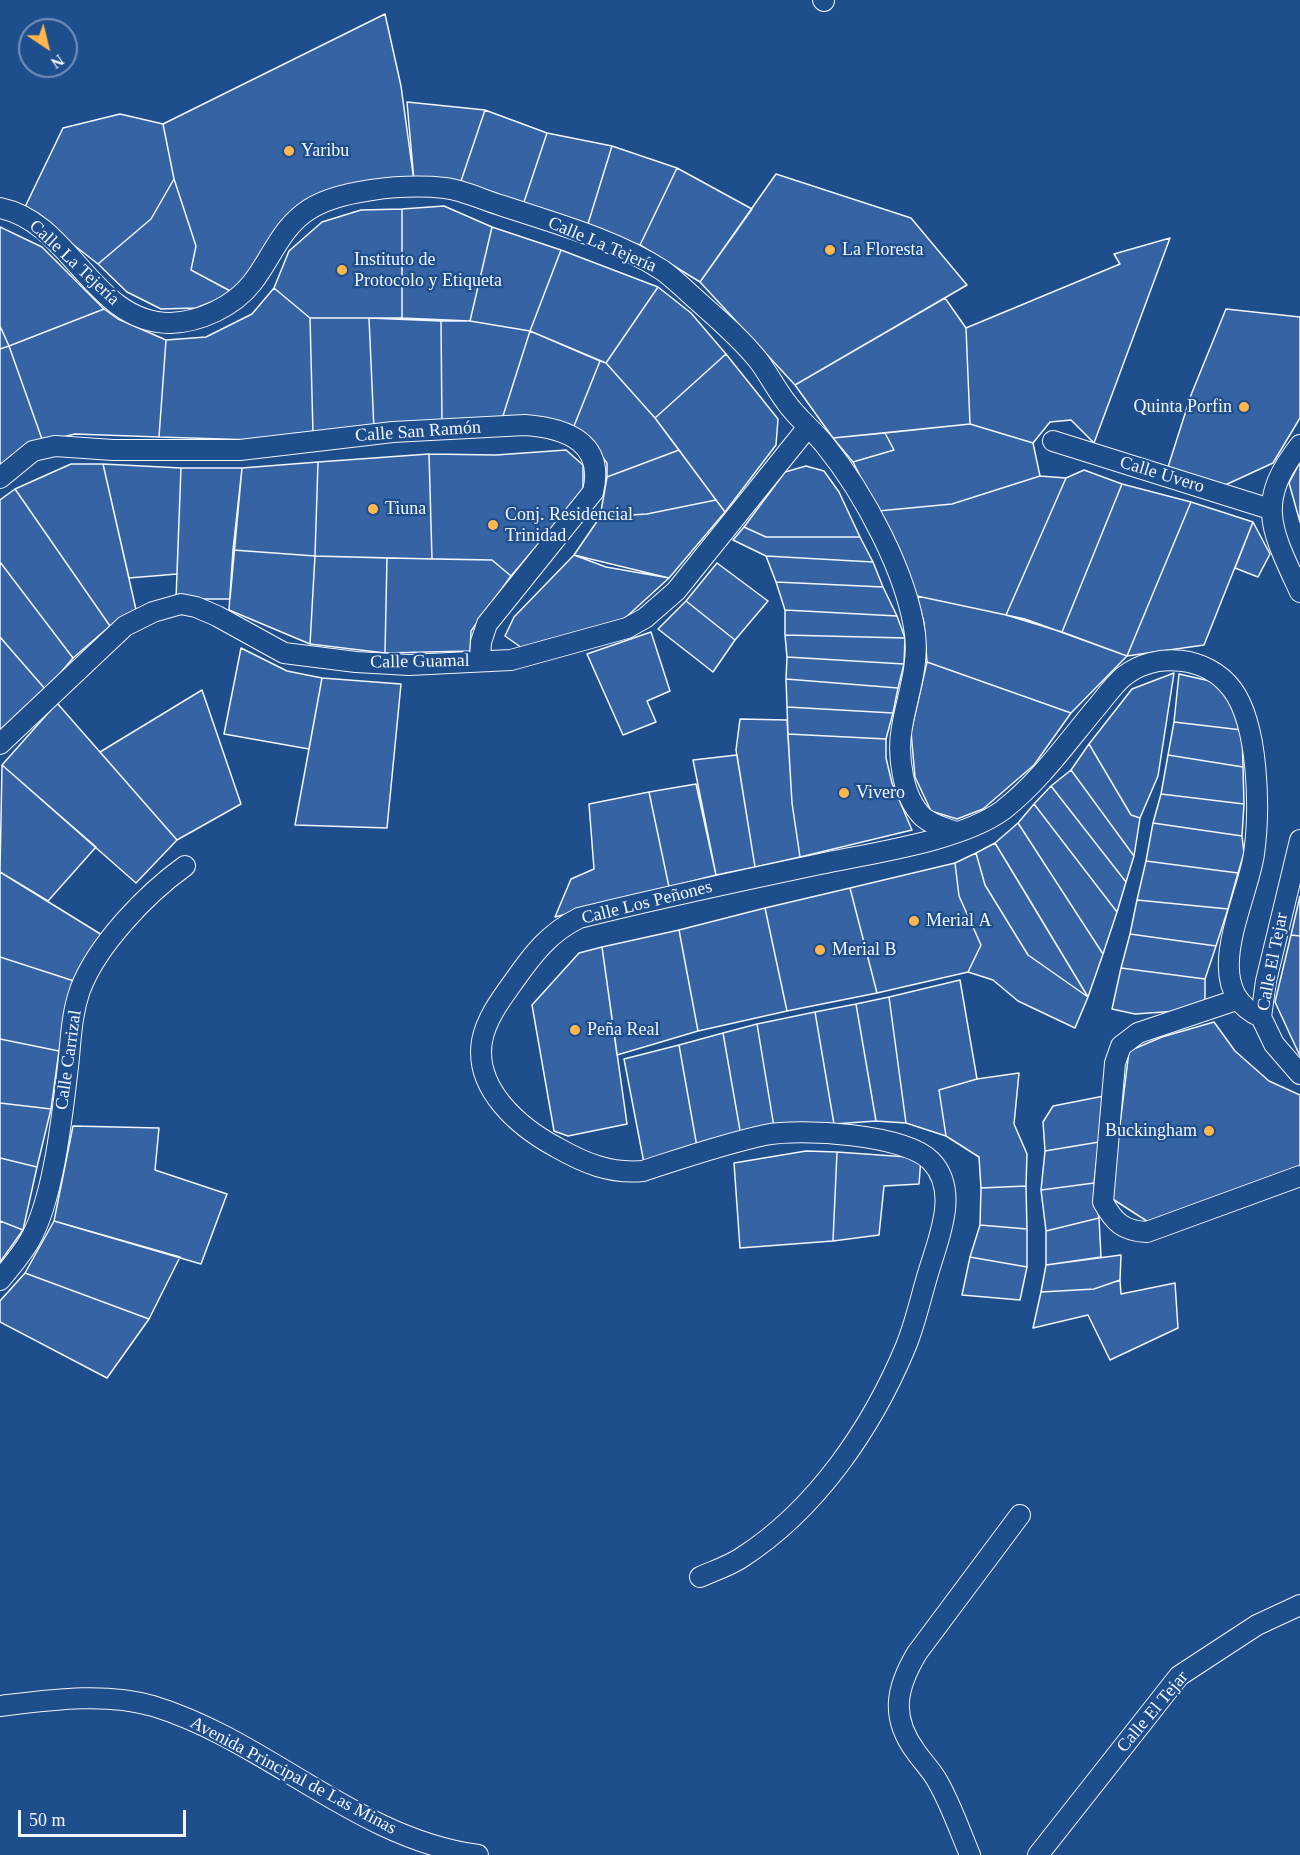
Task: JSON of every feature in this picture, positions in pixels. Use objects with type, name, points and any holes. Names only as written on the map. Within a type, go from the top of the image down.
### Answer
[{"type":"street","name":"Calle La Tejería","points":[[0,207],[27,218],[48,233],[106,295],[126,312],[147,320],[168,323],[212,314],[232,301],[252,283],[288,226],[307,210],[359,190],[447,188],[564,226],[632,254],[664,271],[721,321],[758,360],[788,406],[825,445],[847,476],[886,544],[909,607],[915,634],[916,664],[901,730],[903,772],[908,790],[921,816],[937,826],[956,832]]},
{"type":"street","name":"Calle San Ramón","points":[[0,477],[33,451],[55,446],[113,450],[240,450],[393,432],[525,425],[543,426],[574,436],[585,445],[593,460],[597,475],[592,492],[487,624],[481,642],[480,660]]},
{"type":"street","name":"Calle Guamal","points":[[0,744],[125,626],[153,612],[181,604],[196,607],[217,616],[284,653],[306,657],[409,665],[511,660],[627,628],[645,618],[676,591],[808,427]]},
{"type":"street","name":"Calle Uvero","points":[[1053,441],[1270,509]]},
{"type":"street","points":[[1300,445],[1281,470],[1270,509],[1275,534],[1300,592]]},
{"type":"street","name":"Calle Los Peñones","points":[[700,1577],[739,1560],[760,1545],[806,1503],[855,1441],[889,1380],[917,1313],[941,1235],[945,1212],[945,1182],[930,1159],[916,1149],[883,1139],[821,1134],[767,1135],[643,1171],[622,1173],[602,1169],[534,1135],[516,1122],[491,1089],[482,1067],[482,1043],[486,1027],[496,1008],[543,943],[559,928],[579,918],[956,832],[1001,811],[1031,785],[1123,677],[1143,665],[1167,659],[1188,661],[1205,667],[1231,688],[1248,722],[1256,798],[1254,856],[1232,937],[1229,965],[1231,989],[1236,1000]]},
{"type":"street","name":"Calle El Tejar","points":[[1300,840],[1266,981],[1261,1017],[1274,1044],[1300,1074]]},
{"type":"street","name":"Calle Carrizal","points":[[0,1280],[22,1254],[39,1220],[51,1174],[65,1086],[70,1034],[81,988],[91,969],[126,922],[159,885],[185,866]]},
{"type":"street","points":[[1261,1017],[1246,1011],[1236,1000],[1138,1033],[1121,1046],[1115,1063],[1103,1202],[1114,1222],[1131,1231],[1147,1232],[1300,1176]]},
{"type":"street","points":[[970,1855],[939,1782],[904,1733],[899,1712],[898,1693],[904,1675],[917,1653],[1020,1515]]},
{"type":"street","name":"Calle El Tejar","points":[[1038,1855],[1179,1676],[1257,1625],[1300,1605]]},
{"type":"street","name":"Avenida Principal de Las Minas","points":[[0,1706],[102,1698],[152,1706],[198,1724],[287,1770],[383,1827],[426,1843],[478,1855]]},
{"type":"building","name":"Yaribu","points":[[385,14],[401,86],[414,181],[278,228],[234,293],[191,270],[196,246],[174,179],[163,124]]},
{"type":"building","points":[[407,102],[485,110],[461,181],[414,181]]},
{"type":"building","points":[[485,110],[547,133],[523,205],[461,181]]},
{"type":"building","points":[[120,114],[163,124],[174,179],[151,219],[98,264],[25,207],[63,128]]},
{"type":"building","points":[[547,133],[612,146],[587,227],[523,205]]},
{"type":"building","points":[[612,146],[677,168],[640,245],[587,227]]},
{"type":"building","points":[[677,168],[752,209],[700,282],[640,245]]},
{"type":"building","name":"La Floresta","points":[[776,174],[911,218],[967,285],[795,385],[700,282]]},
{"type":"building","points":[[174,179],[196,246],[191,270],[234,293],[196,308],[161,309],[127,292],[98,264],[151,219]]},
{"type":"building","points":[[444,206],[492,227],[470,321],[402,318],[402,209]]},
{"type":"building","name":"Instituto de Protocolo y Etiqueta","points":[[402,209],[402,318],[310,318],[274,288],[289,251],[322,222],[361,210]]},
{"type":"building","points":[[0,227],[42,247],[104,309],[9,346],[0,326]]},
{"type":"building","points":[[492,227],[561,250],[530,331],[470,321]]},
{"type":"building","points":[[1170,238],[1094,443],[1071,420],[1050,422],[1033,443],[970,424],[966,328],[1120,264],[1114,254]]},
{"type":"building","points":[[561,250],[658,287],[606,363],[530,331]]},
{"type":"building","points":[[658,287],[691,313],[726,354],[655,418],[606,363]]},
{"type":"building","points":[[274,288],[310,318],[313,434],[253,440],[159,437],[166,340],[206,337],[252,314]]},
{"type":"building","points":[[945,298],[966,328],[970,424],[833,438],[795,385]]},
{"type":"building","points":[[104,309],[118,319],[166,340],[159,437],[75,434],[43,442],[9,346]]},
{"type":"building","name":"Quinta Porfin","points":[[1226,309],[1300,317],[1300,418],[1273,463],[1223,486],[1168,467],[1191,395]]},
{"type":"building","points":[[310,318],[369,318],[374,430],[313,434]]},
{"type":"building","points":[[369,318],[441,321],[442,425],[374,430]]},
{"type":"building","points":[[441,321],[470,321],[530,331],[502,419],[442,425]]},
{"type":"building","points":[[0,326],[9,346],[0,349]]},
{"type":"building","points":[[530,331],[600,361],[574,426],[544,420],[502,419]]},
{"type":"building","points":[[9,346],[43,442],[0,465],[0,349]]},
{"type":"building","points":[[726,354],[778,419],[776,445],[725,512],[655,418]]},
{"type":"building","points":[[600,361],[606,363],[655,418],[679,450],[607,477],[607,463],[590,441],[574,426]]},
{"type":"building","points":[[970,424],[1033,443],[1040,476],[952,504],[878,511],[853,462],[894,450],[885,433]]},
{"type":"building","points":[[885,433],[894,450],[853,462],[833,438]]},
{"type":"building","name":"Conj. Residencial Trinidad","points":[[566,450],[583,465],[583,491],[511,576],[492,560],[432,559],[429,454],[496,455]]},
{"type":"building","points":[[679,450],[716,500],[647,514],[600,517],[607,477]]},
{"type":"building","name":"Tiuna","points":[[429,454],[432,559],[315,556],[318,462]]},
{"type":"building","points":[[318,462],[315,556],[233,550],[242,468]]},
{"type":"building","points":[[1300,462],[1300,522],[1289,483]]},
{"type":"building","points":[[71,464],[103,464],[137,614],[110,626],[15,489]]},
{"type":"building","points":[[103,464],[181,468],[177,574],[129,578]]},
{"type":"building","points":[[806,466],[824,471],[839,492],[860,537],[766,537],[744,527],[785,472]]},
{"type":"building","points":[[181,468],[242,468],[230,599],[176,599]]},
{"type":"building","points":[[1084,470],[1122,484],[1062,632],[1006,615],[1066,478]]},
{"type":"building","points":[[1040,476],[1066,478],[1006,615],[917,596],[878,511],[952,504]]},
{"type":"building","points":[[1122,484],[1191,502],[1127,656],[1062,632]]},
{"type":"building","points":[[15,489],[110,626],[73,658],[0,562],[0,500]]},
{"type":"building","points":[[716,500],[725,512],[669,578],[574,555],[600,517],[647,514]]},
{"type":"building","points":[[1191,502],[1253,522],[1204,645],[1127,656]]},
{"type":"building","points":[[1253,522],[1270,554],[1258,577],[1235,568]]},
{"type":"building","points":[[744,527],[766,537],[860,537],[873,562],[766,556],[733,540]]},
{"type":"building","points":[[233,550],[315,556],[310,644],[229,610]]},
{"type":"building","points":[[574,555],[606,567],[669,578],[624,619],[522,648],[505,636],[514,617]]},
{"type":"building","points":[[315,556],[387,558],[385,653],[310,644]]},
{"type":"building","points":[[766,556],[873,562],[883,587],[776,582]]},
{"type":"building","points":[[387,558],[492,560],[511,576],[471,631],[470,651],[385,653]]},
{"type":"building","points":[[0,562],[73,658],[46,690],[0,637]]},
{"type":"building","points":[[717,563],[768,601],[735,640],[686,601]]},
{"type":"building","points":[[776,582],[883,587],[897,616],[785,610]]},
{"type":"building","points":[[917,596],[1025,619],[1127,656],[1071,713],[927,662],[924,623]]},
{"type":"building","points":[[686,601],[735,640],[713,672],[658,629]]},
{"type":"building","points":[[785,610],[897,616],[905,638],[785,635]]},
{"type":"building","points":[[651,632],[670,691],[647,701],[656,722],[623,735],[587,654]]},
{"type":"building","points":[[785,635],[905,638],[904,664],[787,657]]},
{"type":"building","points":[[0,637],[46,690],[0,733]]},
{"type":"building","points":[[241,648],[287,671],[322,678],[309,749],[224,734]]},
{"type":"building","points":[[787,657],[904,664],[898,688],[786,679]]},
{"type":"building","points":[[927,662],[1071,713],[1034,765],[983,809],[957,819],[931,811],[915,777],[911,732]]},
{"type":"building","points":[[1174,673],[1158,776],[1140,818],[1131,815],[1089,744],[1132,689]]},
{"type":"building","points":[[1179,674],[1210,681],[1226,694],[1242,730],[1174,722]]},
{"type":"building","points":[[322,678],[401,684],[387,828],[295,825]]},
{"type":"building","points":[[786,679],[898,688],[893,713],[787,707]]},
{"type":"building","points":[[202,690],[241,804],[177,840],[100,752]]},
{"type":"building","points":[[57,703],[177,840],[136,883],[2,765]]},
{"type":"building","points":[[787,707],[893,713],[886,739],[788,734]]},
{"type":"building","points":[[740,719],[787,720],[792,803],[800,857],[755,867],[736,750]]},
{"type":"building","points":[[1174,722],[1242,730],[1243,767],[1168,755]]},
{"type":"building","name":"Vivero","points":[[788,734],[886,739],[886,758],[892,783],[912,830],[800,857],[792,803]]},
{"type":"building","points":[[1089,744],[1131,815],[1140,818],[1134,856],[1071,770]]},
{"type":"building","points":[[737,755],[755,867],[716,875],[693,760]]},
{"type":"building","points":[[1168,755],[1243,767],[1244,804],[1161,794]]},
{"type":"building","points":[[2,765],[96,847],[48,901],[0,872]]},
{"type":"building","points":[[1071,770],[1134,856],[1126,882],[1051,786]]},
{"type":"building","points":[[696,784],[716,875],[669,887],[649,792]]},
{"type":"building","points":[[1051,786],[1126,882],[1117,912],[1034,804]]},
{"type":"building","points":[[649,792],[669,887],[555,917],[571,879],[594,869],[589,804]]},
{"type":"building","points":[[1161,794],[1244,804],[1242,836],[1153,823]]},
{"type":"building","points":[[1034,804],[1117,912],[1103,954],[1018,823]]},
{"type":"building","points":[[1018,823],[1103,954],[1088,997],[995,843]]},
{"type":"building","points":[[1153,823],[1242,836],[1244,853],[1238,873],[1146,861]]},
{"type":"building","points":[[995,843],[1088,997],[1028,955],[985,885],[976,853]]},
{"type":"building","points":[[976,853],[985,885],[1028,955],[1088,997],[1075,1028],[1018,1001],[993,980],[968,972],[981,945],[959,896],[955,863]]},
{"type":"building","points":[[1146,861],[1238,873],[1228,909],[1137,900]]},
{"type":"building","name":"Merial A","points":[[955,863],[959,896],[981,945],[968,972],[877,993],[850,888]]},
{"type":"building","points":[[0,872],[102,935],[74,981],[0,957]]},
{"type":"building","name":"Merial B","points":[[850,888],[877,993],[787,1011],[765,908]]},
{"type":"building","points":[[1300,896],[1300,936],[1291,935]]},
{"type":"building","points":[[1137,900],[1228,909],[1216,946],[1130,934]]},
{"type":"building","points":[[765,908],[787,1011],[698,1031],[679,930]]},
{"type":"building","points":[[679,930],[698,1031],[617,1055],[602,947]]},
{"type":"building","points":[[1130,934],[1216,946],[1205,979],[1121,968]]},
{"type":"building","points":[[1291,935],[1300,936],[1300,1056],[1275,1002]]},
{"type":"building","name":"Peña Real","points":[[602,947],[627,1124],[568,1136],[554,1131],[532,1005],[579,953]]},
{"type":"building","points":[[0,957],[74,981],[59,1051],[0,1039]]},
{"type":"building","points":[[1121,968],[1205,979],[1205,1003],[1178,1011],[1135,1014],[1112,1009]]},
{"type":"building","points":[[960,980],[977,1079],[939,1090],[946,1136],[906,1123],[889,997]]},
{"type":"building","points":[[889,997],[906,1123],[876,1121],[856,1004]]},
{"type":"building","points":[[856,1004],[876,1121],[834,1124],[815,1012]]},
{"type":"building","points":[[815,1012],[834,1124],[774,1127],[757,1024]]},
{"type":"building","name":"Buckingham","points":[[1214,1022],[1235,1051],[1269,1081],[1300,1095],[1300,1167],[1153,1225],[1111,1198],[1129,1051],[1162,1037]]},
{"type":"building","points":[[757,1024],[774,1127],[741,1136],[723,1033]]},
{"type":"building","points":[[723,1033],[741,1136],[697,1147],[679,1045]]},
{"type":"building","points":[[0,1039],[59,1051],[51,1109],[0,1103]]},
{"type":"building","points":[[679,1045],[697,1147],[644,1163],[624,1059]]},
{"type":"building","points":[[1019,1073],[1014,1124],[1027,1154],[1026,1186],[981,1188],[979,1157],[946,1136],[939,1090],[977,1079]]},
{"type":"building","points":[[1104,1096],[1099,1142],[1045,1151],[1043,1122],[1053,1106]]},
{"type":"building","points":[[0,1103],[51,1109],[37,1167],[0,1158]]},
{"type":"building","points":[[73,1126],[159,1128],[155,1170],[227,1194],[201,1264],[54,1221]]},
{"type":"building","points":[[1099,1142],[1094,1183],[1041,1190],[1045,1151]]},
{"type":"building","points":[[806,1151],[837,1152],[833,1241],[740,1248],[734,1163]]},
{"type":"building","points":[[837,1152],[921,1158],[919,1184],[884,1186],[879,1235],[833,1241]]},
{"type":"building","points":[[0,1158],[37,1167],[23,1230],[0,1221]]},
{"type":"building","points":[[1094,1183],[1099,1218],[1046,1231],[1041,1190]]},
{"type":"building","points":[[1026,1186],[1027,1229],[980,1225],[981,1188]]},
{"type":"building","points":[[1099,1218],[1101,1257],[1046,1265],[1046,1231]]},
{"type":"building","points":[[0,1221],[23,1230],[0,1262]]},
{"type":"building","points":[[54,1221],[180,1257],[149,1319],[25,1273]]},
{"type":"building","points":[[980,1225],[1027,1229],[1027,1267],[970,1257]]},
{"type":"building","points":[[1121,1255],[1120,1280],[1094,1289],[1041,1292],[1046,1265]]},
{"type":"building","points":[[970,1257],[1027,1267],[1020,1300],[962,1295]]},
{"type":"building","points":[[25,1273],[149,1319],[107,1378],[0,1322],[0,1301]]},
{"type":"building","points":[[1120,1280],[1121,1294],[1175,1283],[1178,1328],[1110,1360],[1088,1315],[1033,1328],[1041,1292],[1094,1289]]},
{"type":"place","name":"Yaribu","points":[[289,151]]},
{"type":"place","name":"La Floresta","points":[[830,250]]},
{"type":"place","name":"Instituto de Protocolo y Etiqueta","points":[[342,270]]},
{"type":"place","name":"Quinta Porfin","points":[[1244,407]]},
{"type":"place","name":"Tiuna","points":[[373,509]]},
{"type":"place","name":"Conj. Residencial Trinidad","points":[[493,525]]},
{"type":"place","name":"Vivero","points":[[844,793]]},
{"type":"place","name":"Merial A","points":[[914,921]]},
{"type":"place","name":"Merial B","points":[[820,950]]},
{"type":"place","name":"Peña Real","points":[[575,1030]]},
{"type":"place","name":"Buckingham","points":[[1209,1131]]}]
